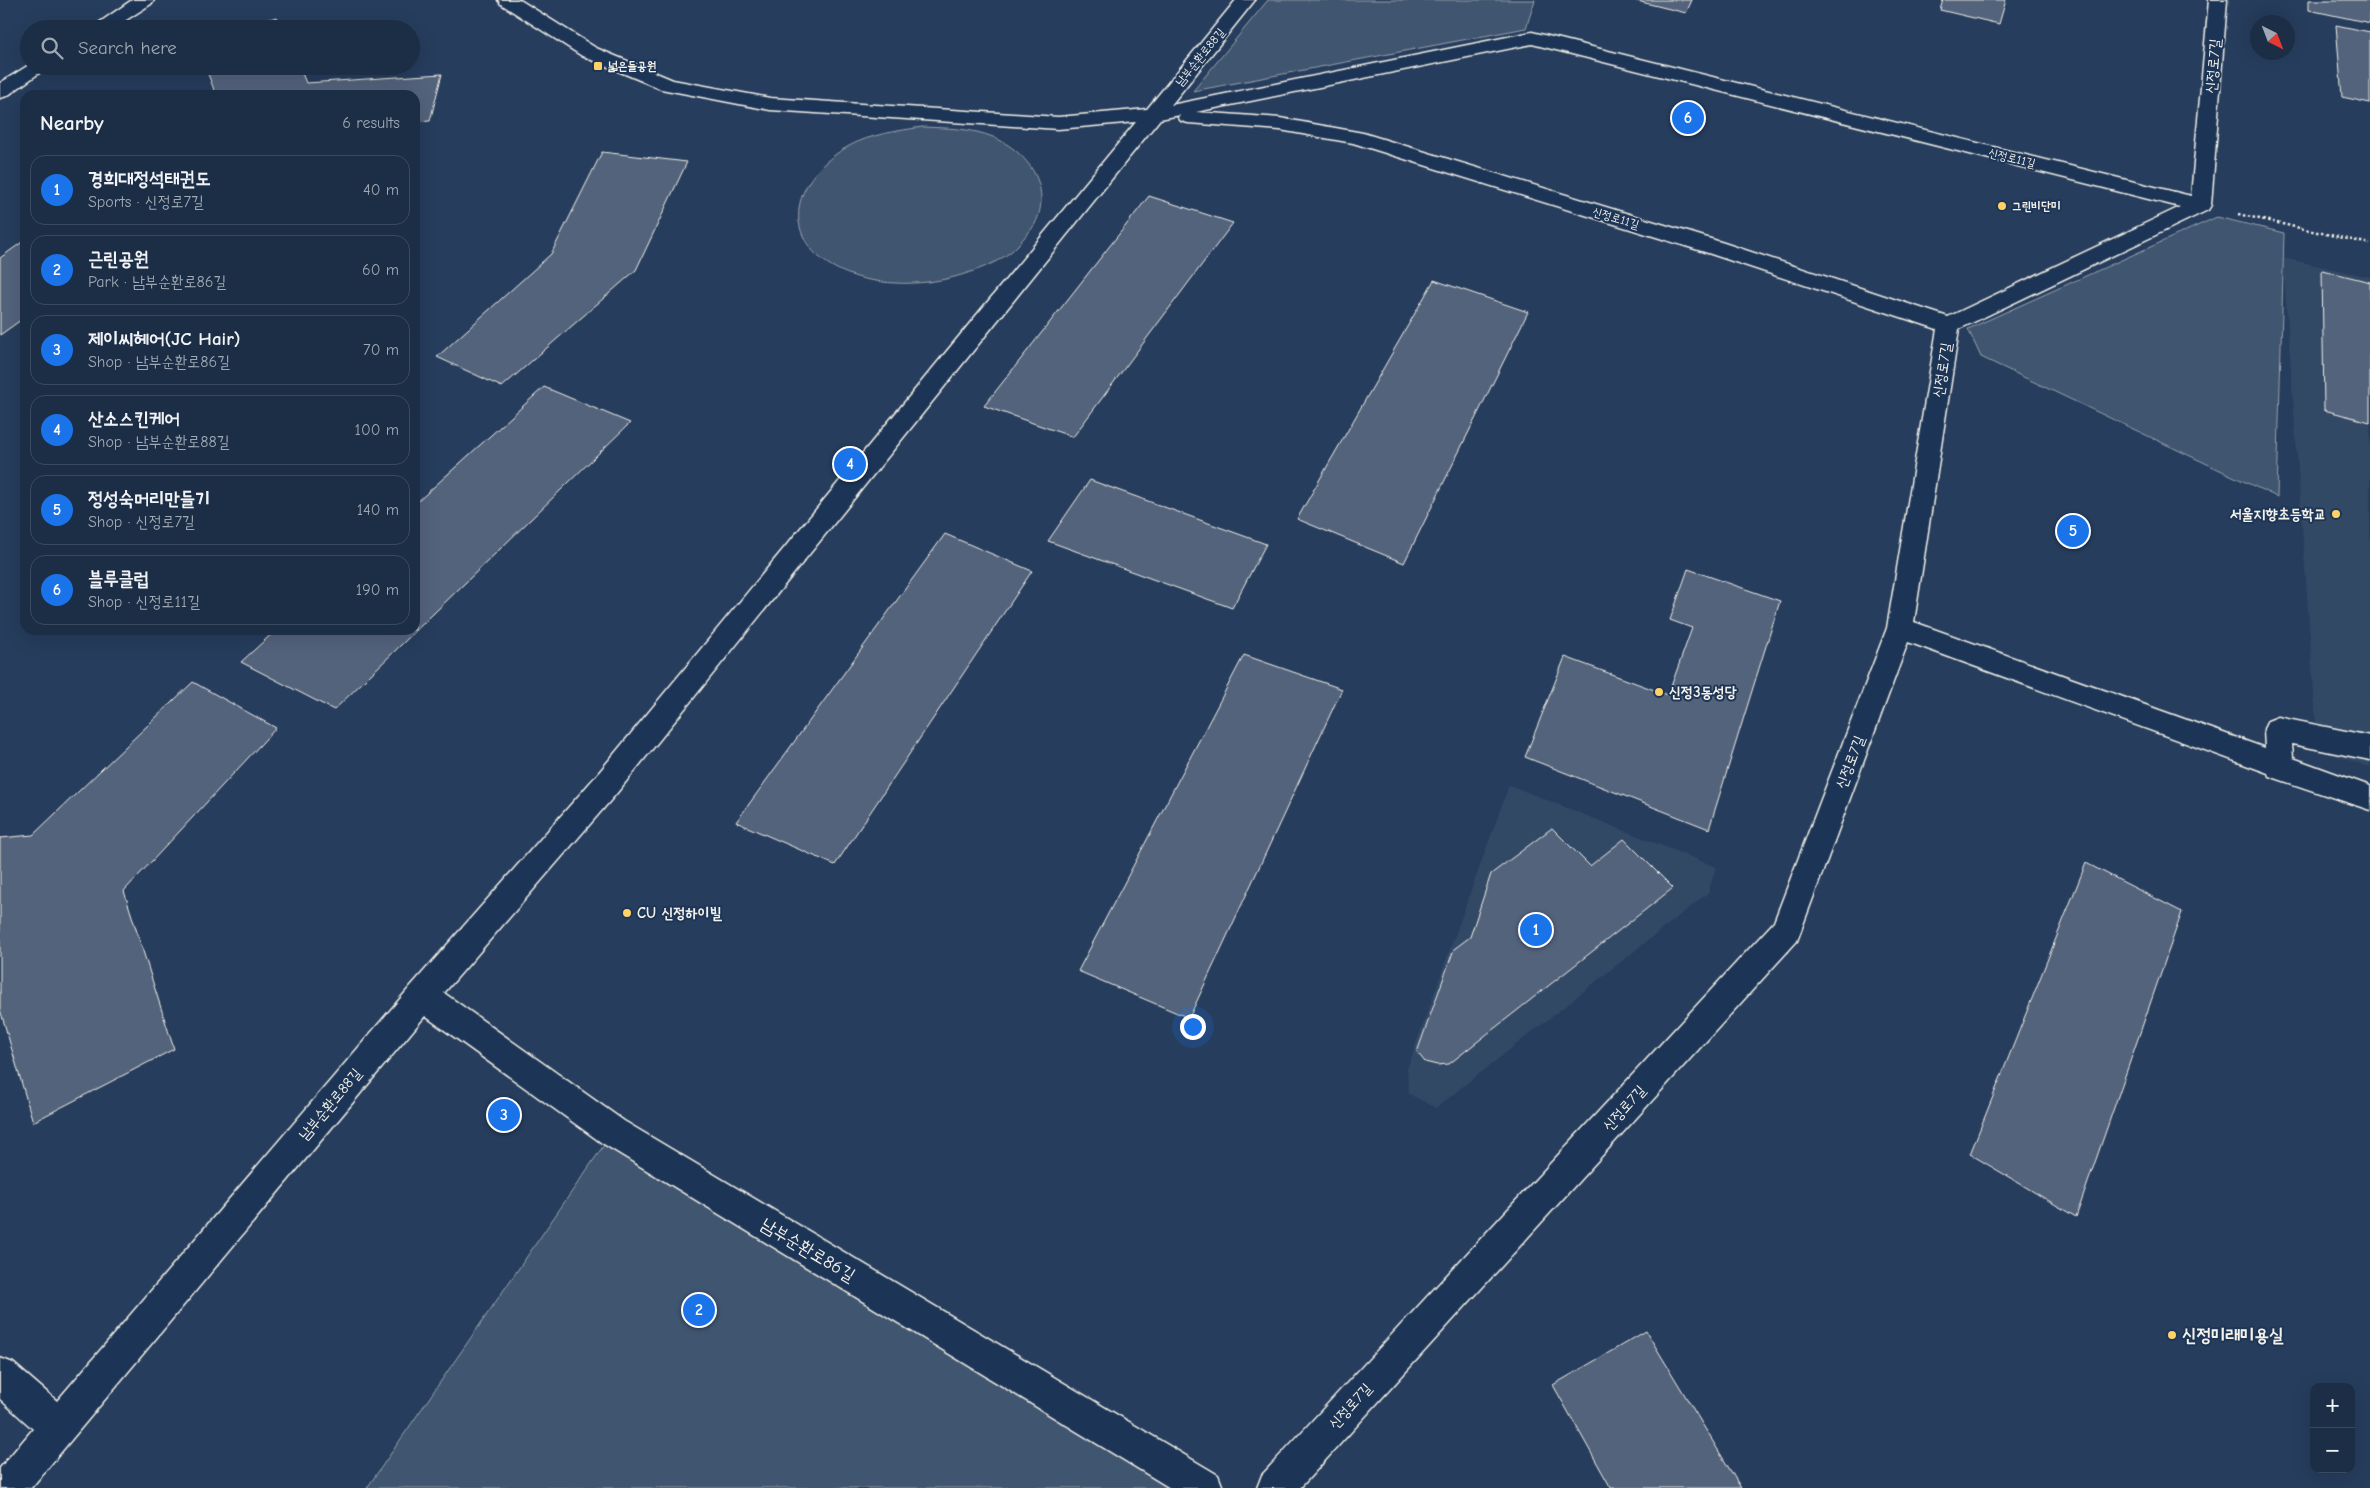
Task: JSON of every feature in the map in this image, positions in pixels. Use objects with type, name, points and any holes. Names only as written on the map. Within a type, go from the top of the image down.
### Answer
[{"type":"street","points":[[113,20],[144,0]]},
{"type":"street","points":[[507,0],[589,52],[668,85],[770,104],[1058,123],[1154,114]]},
{"type":"street","name":"남부순환로88길","points":[[8,1488],[422,996],[606,785],[1246,0]]},
{"type":"street","name":"신정로7길","points":[[1275,1488],[1786,931],[1900,628],[1949,325],[2201,205],[2218,0]]},
{"type":"street","name":"신정로11길","points":[[1154,114],[1532,38],[2201,205]]},
{"type":"street","points":[[0,92],[26,75]]},
{"type":"street","name":"신정로11길","points":[[1154,114],[1280,124],[1356,137],[1716,248],[1949,325]]},
{"type":"street","points":[[1900,628],[2279,767],[2370,798]]},
{"type":"street","points":[[2279,767],[2278,729],[2370,748]]},
{"type":"street","name":"남부순환로86길","points":[[422,996],[613,1132],[1205,1488]]},
{"type":"street","points":[[0,1376],[59,1427]]},
{"type":"path","points":[[2201,205],[2370,244]]},
{"type":"shaded area","points":[[1268,0],[1535,0],[1526,28],[1193,91]]},
{"type":"shaded area","points":[[922,127],[958,129],[985,134],[1006,144],[1026,161],[1034,172],[1039,184],[1040,210],[1035,224],[1018,245],[1006,256],[974,271],[946,279],[921,283],[882,282],[857,277],[832,266],[813,252],[803,235],[799,216],[802,197],[811,179],[827,161],[857,142]]},
{"type":"shaded area","points":[[2217,217],[2284,233],[2277,497],[1981,357],[1968,329]]},
{"type":"shaded area","name":"서울지향초등학교","points":[[2283,258],[2370,277],[2370,767],[2318,750]]},
{"type":"shaded area","points":[[1509,785],[1716,867],[1708,893],[1436,1108],[1409,1094],[1407,1069]]},
{"type":"shaded area","points":[[613,1132],[1205,1488],[367,1488]]},
{"type":"building","points":[[1633,0],[1692,0],[1686,13]]},
{"type":"building","points":[[1943,0],[2006,0],[1999,24],[1940,10]]},
{"type":"building","points":[[2309,0],[2370,0],[2370,23],[2309,10]]},
{"type":"building","points":[[277,17],[278,20],[266,20]]},
{"type":"building","points":[[2336,25],[2370,32],[2370,103],[2342,97]]},
{"type":"building","points":[[442,74],[430,121],[420,122],[420,90],[214,90],[208,75],[303,75],[306,83]]},
{"type":"building","points":[[602,152],[687,162],[636,270],[502,387],[437,357],[551,254]]},
{"type":"building","points":[[1149,196],[1233,223],[1073,437],[984,406]]},
{"type":"building","points":[[20,244],[20,321],[0,335],[0,258]]},
{"type":"building","points":[[2322,270],[2370,282],[2370,422],[2324,410]]},
{"type":"building","points":[[1434,280],[1528,312],[1404,563],[1297,519]]},
{"type":"building","points":[[544,387],[630,423],[420,627],[420,499]]},
{"type":"building","points":[[1090,480],[1266,544],[1232,608],[1048,541]]},
{"type":"building","points":[[945,534],[1032,571],[835,865],[736,822]]},
{"type":"building","points":[[1688,569],[1780,601],[1709,829],[1525,757],[1565,657],[1668,695],[1692,628],[1670,620]]},
{"type":"building","points":[[271,635],[411,635],[334,710],[241,662]]},
{"type":"building","points":[[1244,655],[1342,689],[1189,1018],[1078,971]]},
{"type":"building","points":[[193,682],[276,728],[124,891],[174,1049],[33,1122],[0,1009],[0,838],[33,835]]},
{"type":"building","points":[[1552,828],[1590,866],[1624,839],[1673,888],[1449,1064],[1437,1065],[1425,1062],[1417,1052],[1454,949],[1470,937],[1491,874]]},
{"type":"building","points":[[2086,863],[2182,912],[2076,1217],[1970,1154]]},
{"type":"building","points":[[1646,1331],[1741,1488],[1611,1488],[1553,1385]]},
{"type":"place","name":"넓은들공원","points":[[598,66]]},
{"type":"place","name":"블루클럽","points":[[1688,118]]},
{"type":"place","name":"그린비단미","points":[[2002,206]]},
{"type":"place","name":"산소스킨케어","points":[[850,464]]},
{"type":"place","name":"서울지향초등학교","points":[[2336,514]]},
{"type":"place","name":"정성숙머리만들기","points":[[2073,531]]},
{"type":"place","name":"신정3동성당","points":[[1659,692]]},
{"type":"place","name":"CU 신정하이빌","points":[[627,913]]},
{"type":"place","name":"경희대정석태권도","points":[[1536,930]]},
{"type":"place","name":"제이씨헤어(JC Hair)","points":[[504,1115]]},
{"type":"place","name":"근린공원","points":[[699,1310]]},
{"type":"place","name":"신정미래미용실","points":[[2172,1335]]}]
